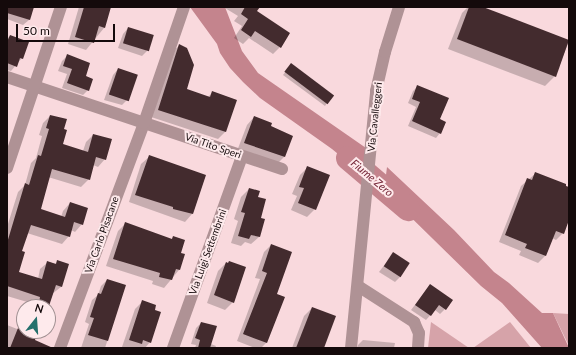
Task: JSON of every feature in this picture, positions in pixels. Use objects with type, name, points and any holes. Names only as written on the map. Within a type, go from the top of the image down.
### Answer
[{"type":"street","points":[[7,168],[61,7]]},
{"type":"street","points":[[144,123],[184,7]]},
{"type":"street","name":"Via Cavalleggeri","points":[[351,348],[376,91],[385,52],[399,7]]},
{"type":"street","name":"Via Tito Speri","points":[[7,76],[282,169]]},
{"type":"street","name":"Via Carlo Pisacane","points":[[60,348],[144,123]]},
{"type":"street","name":"Via Luigi Settembrini","points":[[173,348],[242,156]]},
{"type":"street","points":[[358,286],[414,322],[419,333],[418,348]]},
{"type":"shaded area","points":[[190,7],[225,7],[242,51],[258,73],[366,148],[366,177],[332,149],[260,98],[243,82],[230,68],[220,53],[217,44]]},
{"type":"shaded area","points":[[387,167],[454,230],[494,272],[509,283],[542,313],[553,313],[569,348],[542,348],[502,303],[481,286],[384,191]]},
{"type":"shaded area","points":[[553,313],[569,314],[569,346]]},
{"type":"shaded area","points":[[431,322],[469,348],[428,348]]},
{"type":"shaded area","points":[[510,322],[531,348],[473,348]]},
{"type":"building","points":[[7,7],[34,7],[30,20],[7,13]]},
{"type":"building","points":[[84,7],[111,7],[105,28],[99,26],[94,43],[75,37]]},
{"type":"building","points":[[245,7],[260,7],[257,11],[290,33],[281,48],[255,31],[251,37],[241,30],[248,19],[241,14]]},
{"type":"building","points":[[469,7],[483,7],[569,40],[556,77],[457,39]]},
{"type":"building","points":[[128,27],[154,35],[149,51],[123,43]]},
{"type":"building","points":[[10,35],[29,42],[23,59],[20,58],[17,67],[7,63],[7,42]]},
{"type":"building","points":[[179,44],[187,48],[194,65],[187,89],[210,97],[212,91],[237,100],[226,132],[158,110]]},
{"type":"building","points":[[67,54],[90,63],[86,76],[93,79],[89,91],[67,83],[72,69],[63,66]]},
{"type":"building","points":[[291,63],[334,95],[328,104],[284,72]]},
{"type":"building","points":[[118,68],[138,75],[129,101],[109,94]]},
{"type":"building","points":[[417,85],[449,98],[440,119],[446,122],[441,134],[412,121],[420,102],[412,99]]},
{"type":"building","points":[[50,115],[67,119],[64,129],[67,130],[63,144],[88,152],[93,134],[112,139],[106,160],[96,157],[90,180],[52,169],[41,209],[65,217],[70,202],[88,208],[83,225],[74,222],[70,237],[31,225],[22,251],[25,252],[19,272],[42,279],[47,261],[56,264],[57,260],[69,264],[62,287],[56,285],[51,299],[40,299],[40,297],[7,286],[7,243],[25,183],[29,185],[38,155],[41,156],[49,129],[46,128]]},
{"type":"building","points":[[254,116],[272,123],[271,126],[293,136],[285,157],[244,143]]},
{"type":"building","points":[[149,155],[206,175],[193,214],[173,209],[173,207],[135,195]]},
{"type":"building","points":[[307,166],[330,175],[316,210],[298,203],[304,188],[299,187]]},
{"type":"building","points":[[535,172],[566,184],[566,186],[569,187],[569,220],[564,234],[556,231],[546,256],[525,248],[527,244],[505,235],[527,178],[532,180]]},
{"type":"building","points":[[249,188],[260,191],[258,197],[266,199],[261,218],[265,219],[260,237],[251,235],[249,239],[238,236],[245,213],[241,212]]},
{"type":"building","points":[[125,222],[172,239],[173,236],[185,240],[181,253],[185,254],[180,270],[176,269],[172,280],[159,277],[160,273],[113,259]]},
{"type":"building","points":[[271,244],[292,252],[277,294],[285,297],[267,343],[243,334],[267,273],[262,271]]},
{"type":"building","points":[[393,252],[410,263],[401,277],[384,266]]},
{"type":"building","points":[[229,261],[246,267],[234,303],[214,295],[226,262],[228,263]]},
{"type":"building","points":[[107,279],[126,285],[108,341],[88,335],[94,318],[90,317],[98,293],[101,294]]},
{"type":"building","points":[[430,284],[453,300],[446,310],[439,305],[431,316],[415,305]]},
{"type":"building","points":[[142,300],[156,305],[155,310],[161,312],[151,343],[143,340],[142,344],[129,340]]},
{"type":"building","points":[[312,307],[336,316],[324,348],[296,348]]},
{"type":"building","points":[[201,322],[217,326],[210,348],[198,348],[200,340],[195,338]]},
{"type":"building","points":[[16,333],[16,339],[35,339],[53,348],[10,348]]},
{"type":"waterway","name":"Fiume Zero","points":[[348,158],[408,209]]}]
